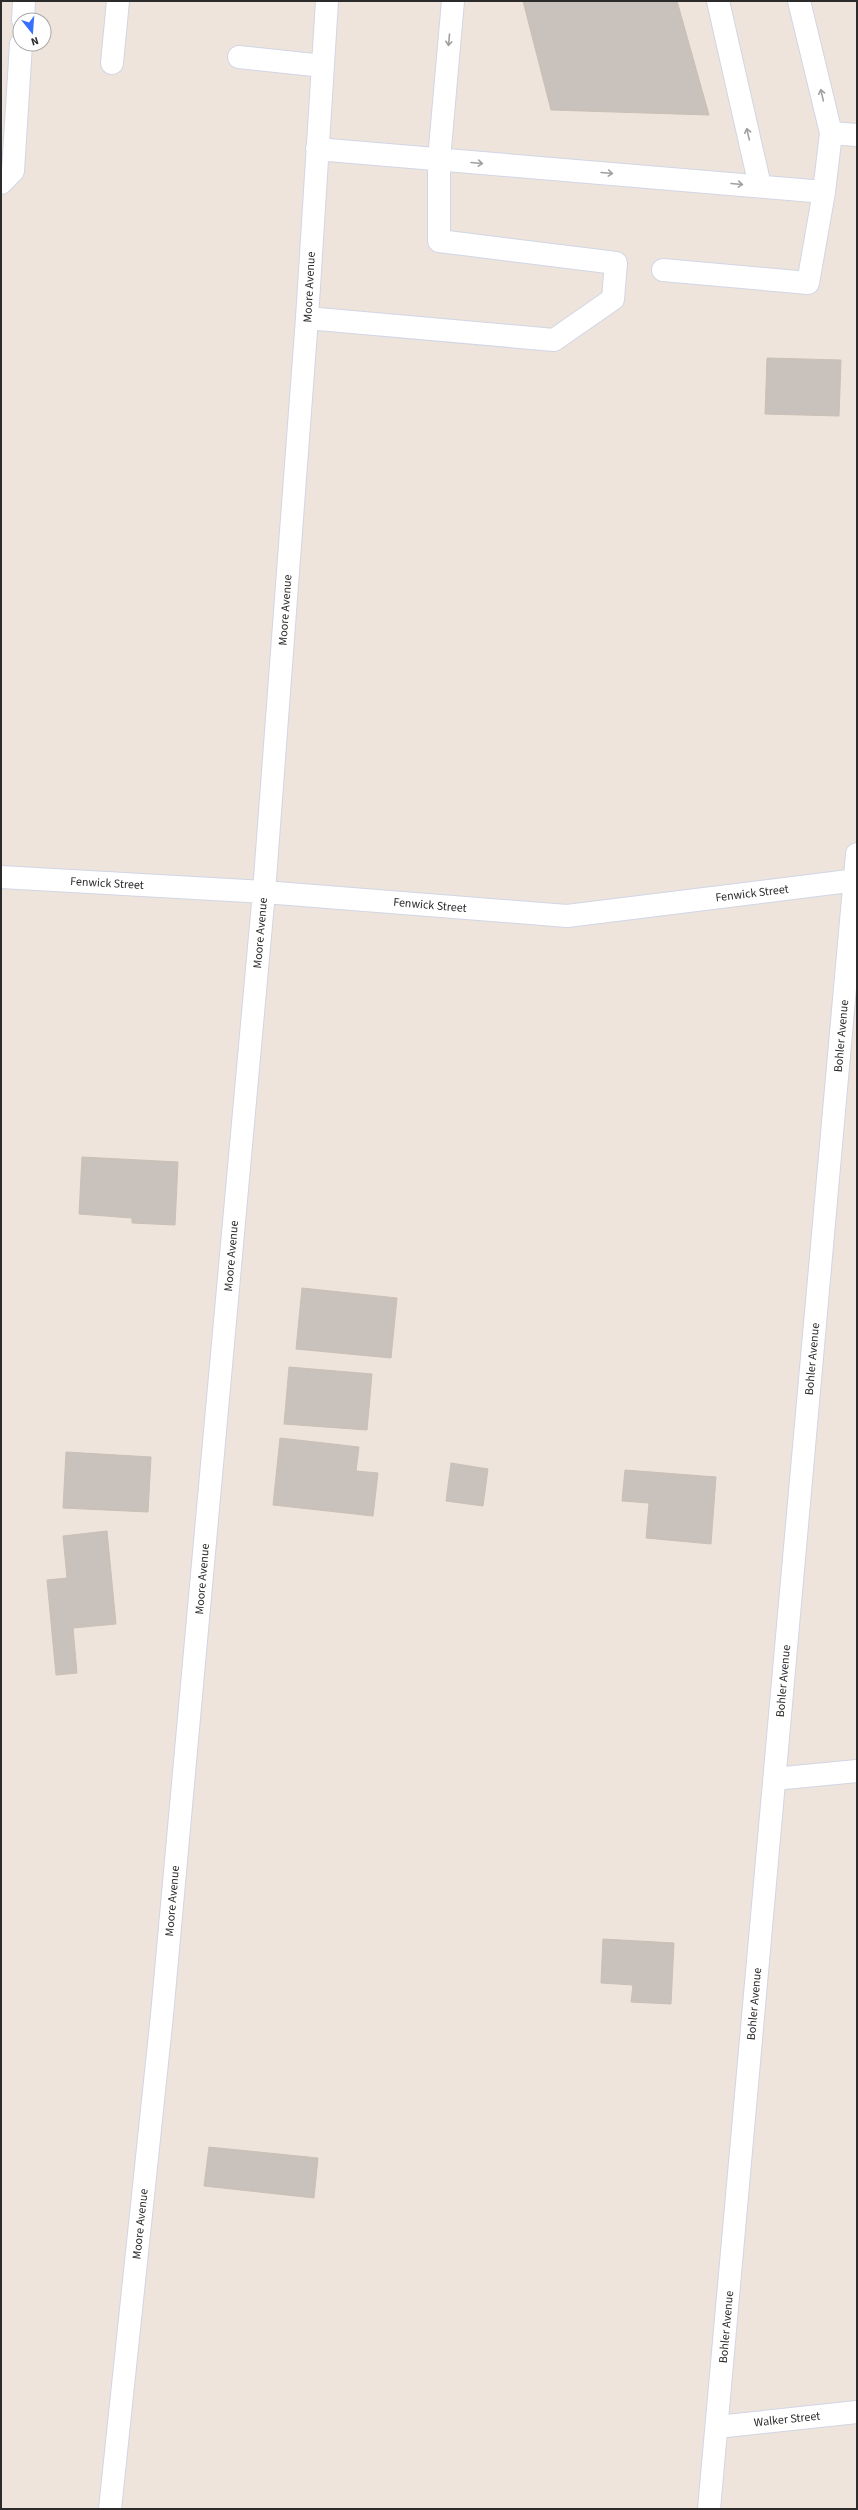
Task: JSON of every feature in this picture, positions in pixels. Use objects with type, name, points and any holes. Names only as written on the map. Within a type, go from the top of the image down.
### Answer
[{"type":"street","points":[[23,12],[24,1]]},
{"type":"street","points":[[112,63],[118,1]]},
{"type":"street","name":"Moore Avenue","points":[[110,2509],[162,2008],[264,892],[307,318],[327,1]]},
{"type":"street","points":[[307,318],[554,340],[613,299],[616,263],[439,241],[438,159],[452,1]]},
{"type":"street","points":[[718,1],[760,186]]},
{"type":"street","points":[[663,270],[808,282],[824,192],[831,133],[799,1]]},
{"type":"street","points":[[1,183],[13,171],[20,52]]},
{"type":"street","points":[[239,57],[323,66]]},
{"type":"street","points":[[831,133],[857,135]]},
{"type":"street","points":[[317,149],[824,192]]},
{"type":"street","name":"Bohler Avenue","points":[[709,2509],[856,881],[857,854]]},
{"type":"street","name":"Fenwick Street","points":[[1,877],[264,892],[567,916],[856,881]]},
{"type":"street","points":[[774,1779],[857,1771]]},
{"type":"street","name":"Walker Street","points":[[717,2427],[857,2412]]},
{"type":"building","points":[[523,1],[677,1],[709,115],[551,110]]},
{"type":"building","points":[[767,358],[841,360],[839,416],[765,414]]},
{"type":"building","points":[[82,1157],[178,1162],[175,1225],[132,1223],[132,1218],[79,1214]]},
{"type":"building","points":[[302,1288],[397,1298],[391,1358],[296,1349]]},
{"type":"building","points":[[289,1367],[372,1374],[367,1430],[284,1424]]},
{"type":"building","points":[[280,1438],[359,1447],[356,1471],[378,1473],[373,1516],[273,1505]]},
{"type":"building","points":[[66,1452],[151,1457],[148,1512],[63,1508]]},
{"type":"building","points":[[451,1463],[488,1469],[483,1506],[446,1501]]},
{"type":"building","points":[[625,1470],[716,1477],[711,1544],[646,1538],[649,1503],[622,1501]]},
{"type":"building","points":[[107,1531],[116,1624],[73,1628],[77,1673],[56,1675],[47,1580],[67,1578],[63,1536]]},
{"type":"building","points":[[603,1939],[674,1943],[671,2004],[631,2002],[633,1985],[601,1983]]},
{"type":"building","points":[[209,2147],[318,2158],[314,2198],[204,2186]]}]
